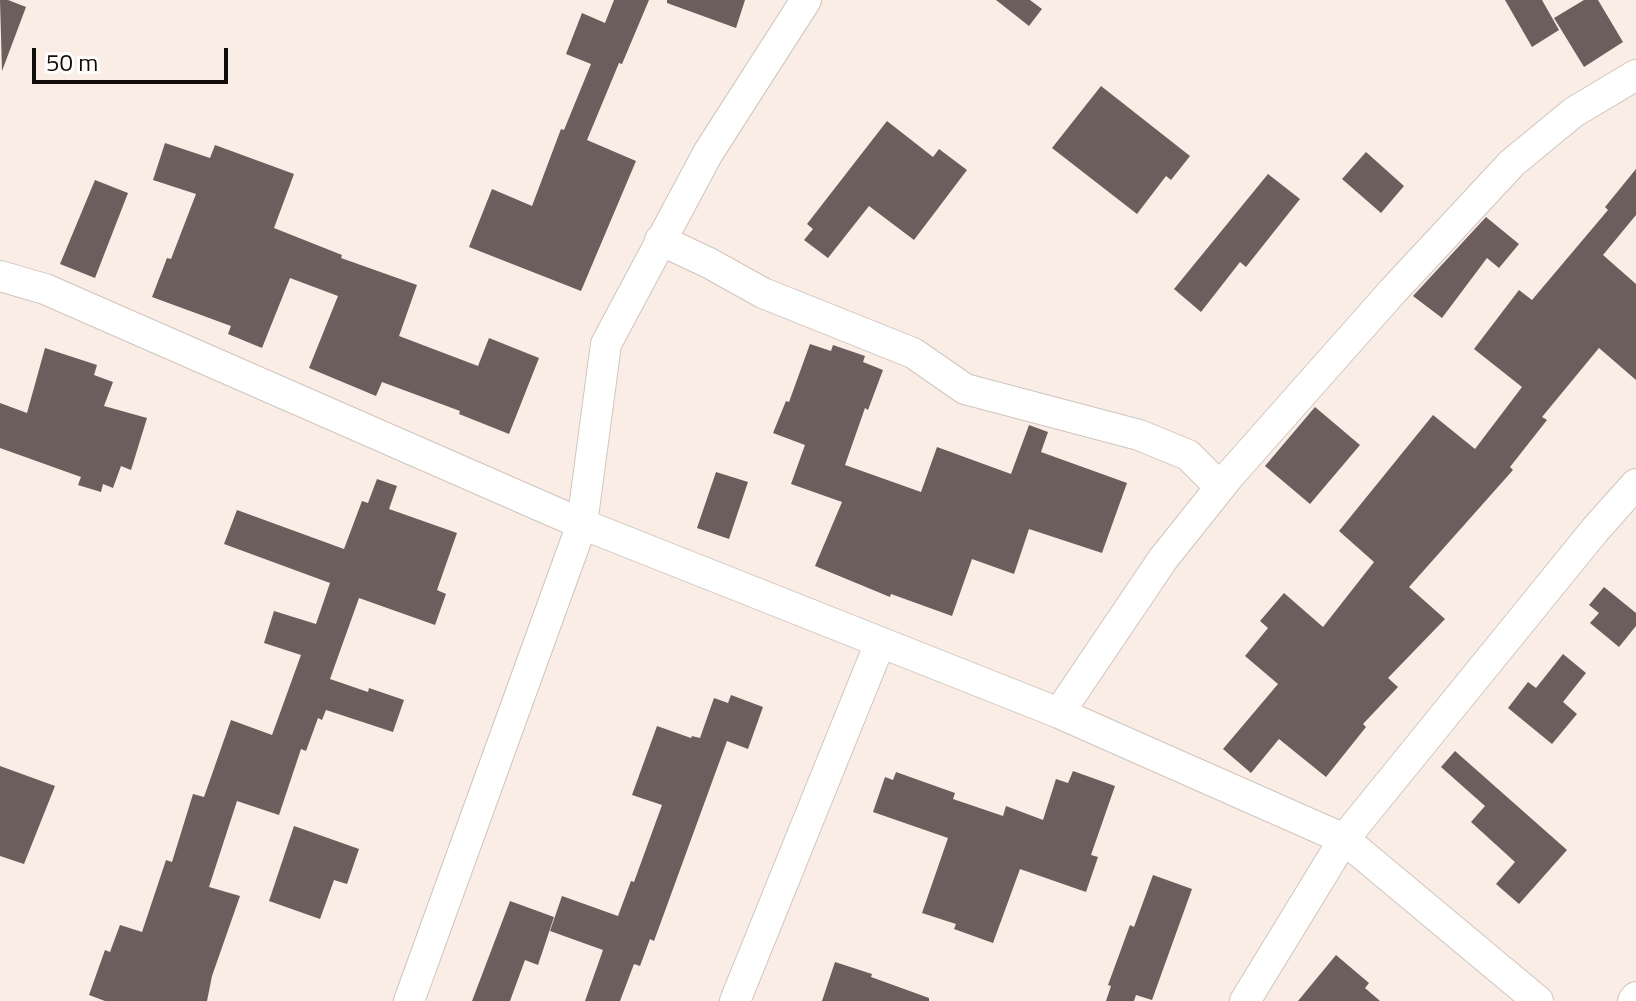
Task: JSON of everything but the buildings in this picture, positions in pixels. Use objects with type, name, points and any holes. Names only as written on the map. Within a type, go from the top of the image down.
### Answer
[{"type":"street","points":[[409,1001],[582,524],[606,344],[708,153],[806,0]]},
{"type":"street","points":[[1059,713],[1163,559],[1220,487],[1392,292],[1512,163],[1574,112],[1636,75]]},
{"type":"street","points":[[660,240],[763,293],[913,353],[965,389],[1139,435],[1188,455],[1220,487]]},
{"type":"street","points":[[0,276],[45,289],[582,524],[1059,713],[1344,839],[1538,1001]]},
{"type":"street","points":[[1245,1001],[1344,839],[1595,530],[1636,484]]},
{"type":"street","points":[[735,1001],[880,643]]}]
